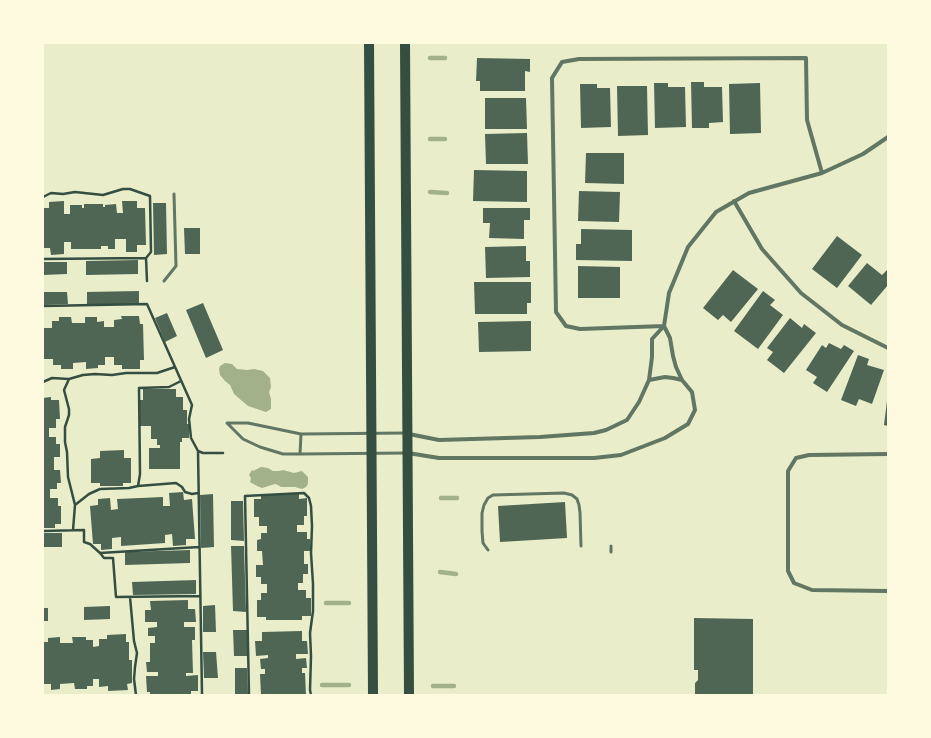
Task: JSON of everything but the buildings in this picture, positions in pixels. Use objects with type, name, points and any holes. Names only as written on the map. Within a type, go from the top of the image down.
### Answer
[{"type":"main road","points":[[369,43],[373,695]]},
{"type":"main road","points":[[405,43],[409,695]]},
{"type":"street","points":[[664,326],[580,329],[566,326],[556,312],[552,78],[562,62],[579,59],[806,58],[807,120],[822,173]]},
{"type":"street","points":[[407,433],[439,440],[540,437],[594,433],[606,430],[627,420],[639,402],[649,380],[652,357],[652,339],[664,326],[669,293],[688,247],[716,212],[749,193],[822,173],[863,154],[888,137]]},
{"type":"street","points":[[734,201],[762,249],[801,293],[842,325],[888,348]]},
{"type":"street","points":[[408,453],[439,458],[594,458],[621,455],[665,438],[688,424],[695,410],[692,392],[682,380],[676,367],[670,338],[664,326]]},
{"type":"street","points":[[649,380],[665,377],[682,380]]},
{"type":"street","points":[[888,454],[809,455],[796,458],[788,471],[788,571],[794,583],[812,590],[888,591]]},
{"type":"lane","points":[[164,281],[176,266],[174,194]]},
{"type":"lane","points":[[407,433],[301,434],[248,423],[227,424],[243,439],[260,447],[283,454],[408,453]]},
{"type":"lane","points":[[300,454],[301,434]]},
{"type":"lane","points":[[488,550],[483,543],[482,514],[484,505],[488,498],[493,495],[515,494],[564,493],[572,495],[577,499],[579,505],[581,546]]},
{"type":"lane","points":[[611,546],[611,552]]},
{"type":"path","points":[[43,197],[51,193],[63,194],[75,192],[103,195],[123,189],[130,189],[150,196],[151,252],[146,258],[147,282]]},
{"type":"path","points":[[43,259],[146,258]]},
{"type":"path","points":[[43,306],[147,304],[192,405],[189,419],[191,438],[198,451],[202,695]]},
{"type":"path","points":[[43,382],[52,378],[69,379],[83,375],[156,372],[175,366]]},
{"type":"path","points":[[69,379],[64,390],[69,409],[69,415],[65,427],[65,442],[68,477],[75,505],[73,530]]},
{"type":"path","points":[[138,486],[140,474],[139,388],[169,387],[181,381]]},
{"type":"path","points":[[198,451],[203,453],[223,453]]},
{"type":"path","points":[[75,505],[89,494],[100,489],[129,488],[176,483],[182,487],[185,492],[192,494],[198,493]]},
{"type":"path","points":[[249,695],[245,496],[304,493],[309,498],[311,506],[312,526],[310,553],[313,584],[313,611],[310,633],[311,695]]},
{"type":"path","points":[[43,531],[84,530],[84,542],[90,544],[104,558],[113,558],[116,597],[200,596]]},
{"type":"path","points":[[100,553],[199,547]]},
{"type":"path","points":[[130,597],[134,641],[137,653],[134,679],[136,695]]},
{"type":"shaded area","points":[[225,363],[232,364],[237,369],[254,369],[263,371],[270,378],[271,387],[269,392],[271,409],[266,412],[248,406],[234,394],[230,385],[220,375],[220,366]]},
{"type":"shaded area","points":[[261,467],[268,468],[273,471],[283,470],[294,473],[302,471],[308,477],[308,484],[302,489],[295,487],[281,487],[275,484],[262,488],[250,482],[251,478],[249,475],[252,470],[253,471]]},
{"type":"waterway","points":[[430,58],[445,58]]},
{"type":"waterway","points":[[430,139],[445,139]]},
{"type":"waterway","points":[[430,192],[447,193]]},
{"type":"waterway","points":[[441,498],[457,498]]},
{"type":"waterway","points":[[440,572],[456,574]]},
{"type":"waterway","points":[[326,603],[349,603]]},
{"type":"waterway","points":[[322,685],[349,685]]},
{"type":"waterway","points":[[433,686],[454,686]]}]
